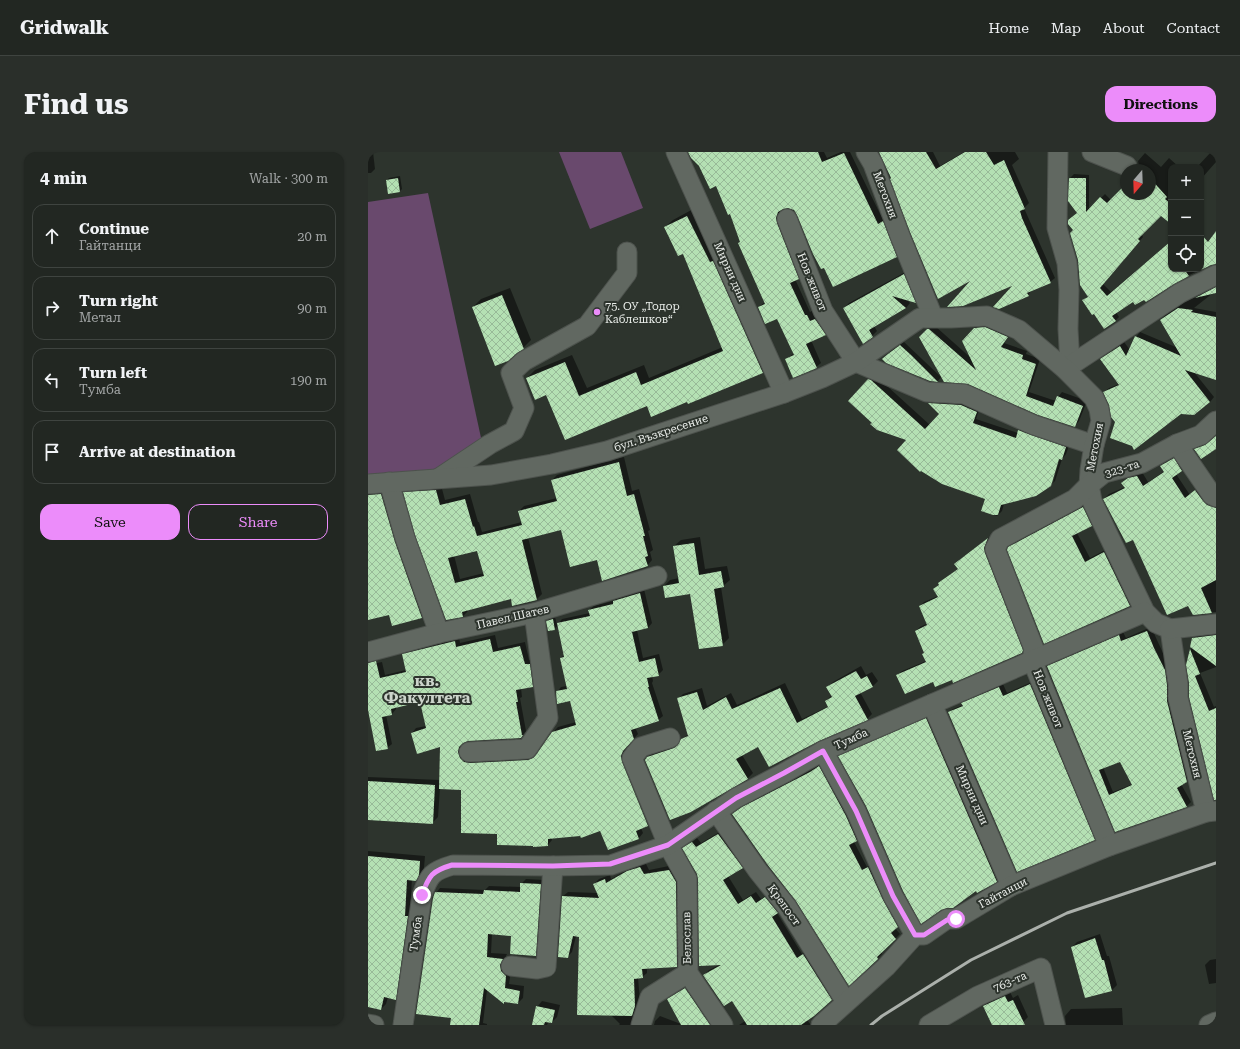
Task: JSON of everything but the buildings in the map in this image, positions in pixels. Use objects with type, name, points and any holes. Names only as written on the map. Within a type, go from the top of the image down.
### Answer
[{"type":"street","name":"Мирни дни","points":[[676,152],[784,393]]},
{"type":"street","name":"Метохия","points":[[866,152],[873,164],[933,318],[987,316],[1019,330],[1068,367],[1094,398],[1099,409],[1101,421],[1094,445],[1089,485],[1092,501],[1144,612],[1156,623],[1170,629],[1178,684],[1178,698],[1211,811]]},
{"type":"street","points":[[1058,152],[1057,228],[1067,263],[1069,290],[1068,367]]},
{"type":"street","points":[[1092,152],[1122,164]]},
{"type":"street","name":"Нов живот","points":[[787,219],[823,311],[856,362]]},
{"type":"street","points":[[436,479],[490,444],[514,431],[524,408],[510,373],[524,361],[587,326],[627,273],[627,252]]},
{"type":"street","points":[[1068,367],[1180,293],[1216,275]]},
{"type":"street","name":"бул. Възкресение","points":[[368,484],[491,475],[552,464],[606,451],[784,393],[822,378],[856,362],[920,318],[933,318]]},
{"type":"street","points":[[856,362],[927,392],[964,394],[1034,425],[1094,445]]},
{"type":"street","name":"323-та","points":[[995,550],[1000,539],[1074,499],[1104,473],[1142,463],[1177,444],[1201,435],[1216,421]]},
{"type":"street","points":[[1177,444],[1212,495],[1216,497]]},
{"type":"street","points":[[389,482],[405,538],[439,633]]},
{"type":"street","name":"Нов живот","points":[[995,550],[1034,649],[1032,660],[1109,846]]},
{"type":"street","name":"Павел Шатев","points":[[368,652],[439,633],[534,613],[657,576]]},
{"type":"street","name":"Тумба","points":[[403,1025],[422,895],[427,880],[438,869],[452,865],[553,866],[610,864],[668,845],[736,798],[823,751],[1144,612]]},
{"type":"street","points":[[469,752],[527,750],[548,718],[534,613]]},
{"type":"street","points":[[1170,629],[1216,624]]},
{"type":"street","name":"Мирни дни","points":[[932,704],[1011,886]]},
{"type":"street","name":"Белослав","points":[[670,738],[641,747],[632,758],[668,845],[687,879],[688,973],[723,1025]]},
{"type":"street","points":[[823,751],[856,811],[893,896],[915,935]]},
{"type":"street","name":"Крепост","points":[[716,811],[758,871],[788,907],[846,1002]]},
{"type":"street","name":"Гайтанци","points":[[821,1025],[886,967],[915,935],[924,935],[947,920],[956,919],[1011,886],[1109,846],[1211,811]]},
{"type":"street","points":[[511,966],[537,969],[546,967],[553,866]]},
{"type":"street","name":"763-та","points":[[929,1025],[978,996],[1041,968],[1055,1025]]},
{"type":"street","points":[[641,1025],[650,997],[688,973]]},
{"type":"street","points":[[1209,1025],[1216,1022]]},
{"type":"street","points":[[368,1024],[374,1025]]},
{"type":"shaded area","points":[[559,152],[621,152],[643,208],[590,229]]},
{"type":"shaded area","points":[[428,193],[483,447],[436,479],[368,484],[368,202]]},
{"type":"railway","points":[[871,1025],[882,1016],[971,960],[1067,913],[1216,863]]},
{"type":"place","name":"75. ОУ „Тодор Каблешков“","points":[[597,312]]},
{"type":"district","name":"кв. Факултета","points":[[427,690]]},
{"type":"route","points":[[422,895],[427,880],[438,869],[452,865],[553,866],[610,864],[668,845],[736,798],[823,751],[856,811],[893,896],[915,935],[924,935],[947,920],[956,919]]}]
